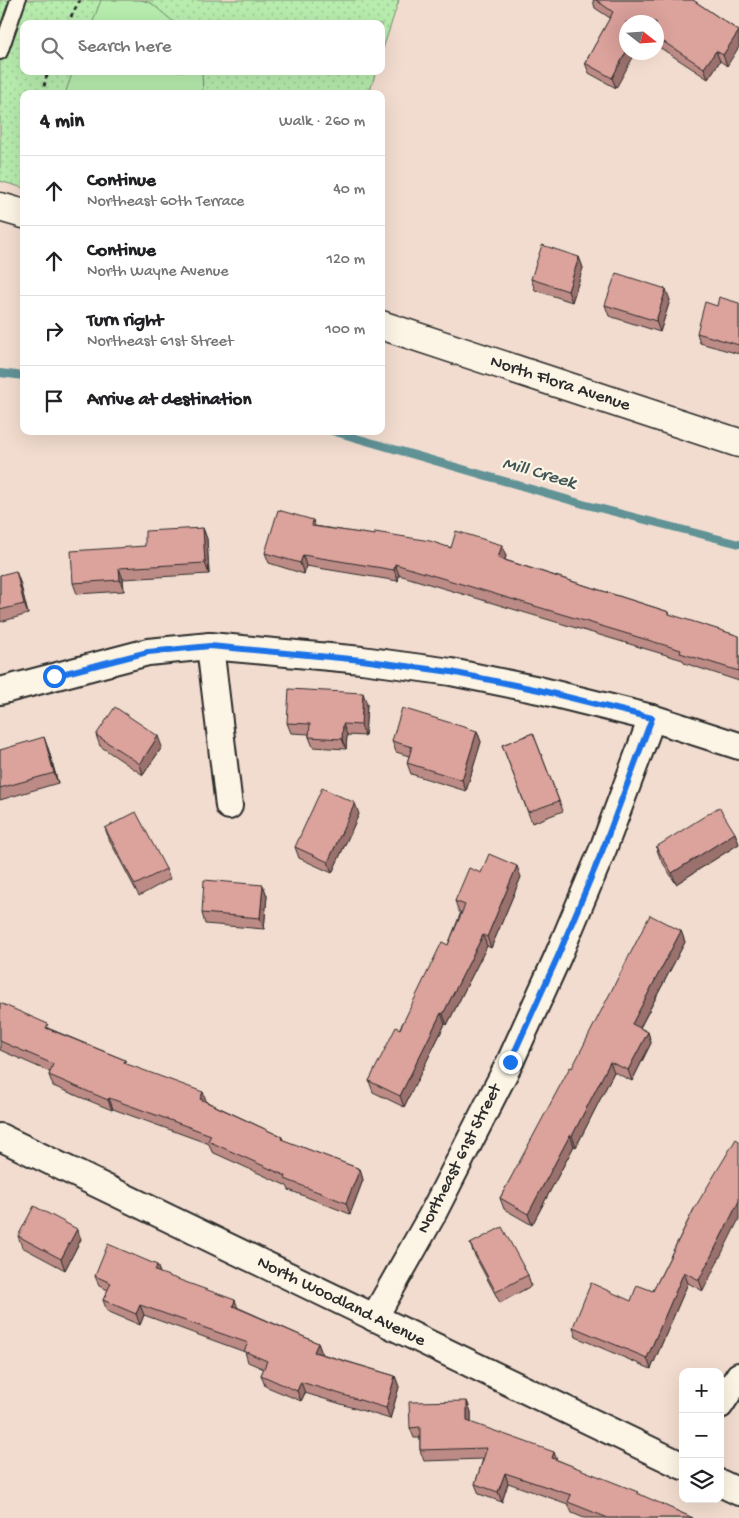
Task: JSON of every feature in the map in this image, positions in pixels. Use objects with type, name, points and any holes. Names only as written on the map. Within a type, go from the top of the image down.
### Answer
[{"type":"street","points":[[0,207],[20,213]]},
{"type":"street","name":"North Flora Avenue","points":[[385,326],[739,443]]},
{"type":"street","points":[[210,646],[229,806]]},
{"type":"street","points":[[0,691],[148,652],[210,646],[362,660],[451,672],[539,690],[652,718],[739,746]]},
{"type":"street","name":"Northeast 61st Street","points":[[374,1318],[431,1217],[510,1062],[558,956],[603,849],[652,718]]},
{"type":"street","name":"North Woodland Avenue","points":[[0,1136],[374,1318],[679,1463]]},
{"type":"street","points":[[724,1399],[739,1376]]},
{"type":"street","points":[[724,1485],[739,1492]]},
{"type":"lane","points":[[0,52],[18,0]]},
{"type":"path","points":[[69,20],[80,0]]},
{"type":"path","points":[[43,90],[47,75]]},
{"type":"green space","points":[[0,0],[399,0],[385,43],[385,20],[20,20],[20,75],[375,75],[370,90],[20,90],[20,187],[0,181]]},
{"type":"green space","points":[[101,0],[141,0],[151,3],[171,20],[94,20]]},
{"type":"green space","points":[[72,75],[202,75],[203,90],[66,90]]},
{"type":"building","points":[[596,0],[693,0],[739,31],[723,55],[716,51],[704,68],[664,42],[664,15],[619,15],[619,60],[622,60],[612,78],[585,63],[613,12]]},
{"type":"building","points":[[542,245],[579,257],[568,291],[531,279]]},
{"type":"building","points":[[616,273],[666,289],[656,321],[605,305]]},
{"type":"building","points":[[719,297],[739,303],[739,345],[697,333],[705,302],[717,306]]},
{"type":"building","points":[[278,510],[313,520],[312,526],[375,535],[375,532],[430,541],[451,548],[456,531],[502,545],[498,558],[739,636],[739,671],[680,653],[681,650],[395,564],[394,570],[303,555],[300,563],[265,553]]},
{"type":"building","points":[[203,528],[205,563],[119,568],[120,580],[73,583],[71,551],[145,546],[145,531]]},
{"type":"building","points":[[16,571],[24,604],[0,610],[0,575]]},
{"type":"building","points":[[289,689],[363,693],[361,725],[343,724],[342,739],[309,737],[310,724],[287,723]]},
{"type":"building","points":[[115,707],[158,736],[140,764],[96,735]]},
{"type":"building","points":[[402,708],[477,731],[462,780],[407,763],[412,747],[392,741]]},
{"type":"building","points":[[533,733],[559,801],[528,812],[502,745]]},
{"type":"building","points":[[44,737],[54,773],[0,788],[0,750]]},
{"type":"building","points":[[322,788],[355,803],[328,862],[295,847]]},
{"type":"building","points":[[719,807],[735,833],[672,873],[656,847]]},
{"type":"building","points":[[136,812],[166,869],[135,885],[105,828]]},
{"type":"building","points":[[489,854],[517,866],[487,937],[483,935],[443,1014],[441,1013],[400,1096],[369,1081],[396,1027],[400,1029],[442,942],[448,945],[465,905],[455,901],[469,868],[481,873]]},
{"type":"building","points":[[204,880],[263,885],[260,918],[202,913]]},
{"type":"building","points":[[650,915],[681,931],[632,1024],[648,1032],[628,1070],[610,1062],[572,1136],[570,1135],[528,1214],[500,1198],[570,1067],[572,1068]]},
{"type":"building","points":[[0,1003],[48,1024],[46,1028],[125,1060],[124,1063],[203,1092],[200,1099],[282,1137],[281,1139],[360,1169],[346,1203],[285,1179],[286,1176],[208,1141],[211,1135],[109,1098],[108,1100],[49,1075],[53,1064],[0,1041]]},
{"type":"building","points":[[736,1139],[739,1141],[739,1201],[699,1280],[684,1272],[647,1358],[573,1327],[591,1283],[631,1301],[637,1285],[653,1291],[694,1209]]},
{"type":"building","points":[[34,1206],[77,1229],[61,1259],[18,1236]]},
{"type":"building","points":[[502,1227],[528,1275],[496,1292],[470,1244]]},
{"type":"building","points":[[108,1244],[157,1265],[155,1271],[235,1300],[233,1306],[318,1343],[314,1352],[395,1376],[386,1408],[301,1382],[297,1391],[261,1375],[267,1361],[244,1351],[248,1343],[140,1305],[136,1314],[103,1300],[111,1283],[95,1276]]},
{"type":"building","points":[[467,1401],[467,1421],[554,1452],[552,1458],[638,1492],[693,1518],[608,1518],[568,1502],[571,1495],[505,1473],[498,1492],[475,1484],[487,1448],[420,1450],[420,1427],[410,1428],[409,1402]]},
{"type":"waterway","name":"Mill Creek","points":[[0,373],[20,376]]},
{"type":"waterway","name":"Mill Creek","points":[[346,435],[583,504],[739,544]]},
{"type":"route","points":[[54,676],[148,652],[210,646],[362,660],[451,672],[539,690],[652,718],[603,849],[558,956],[510,1062]]}]
